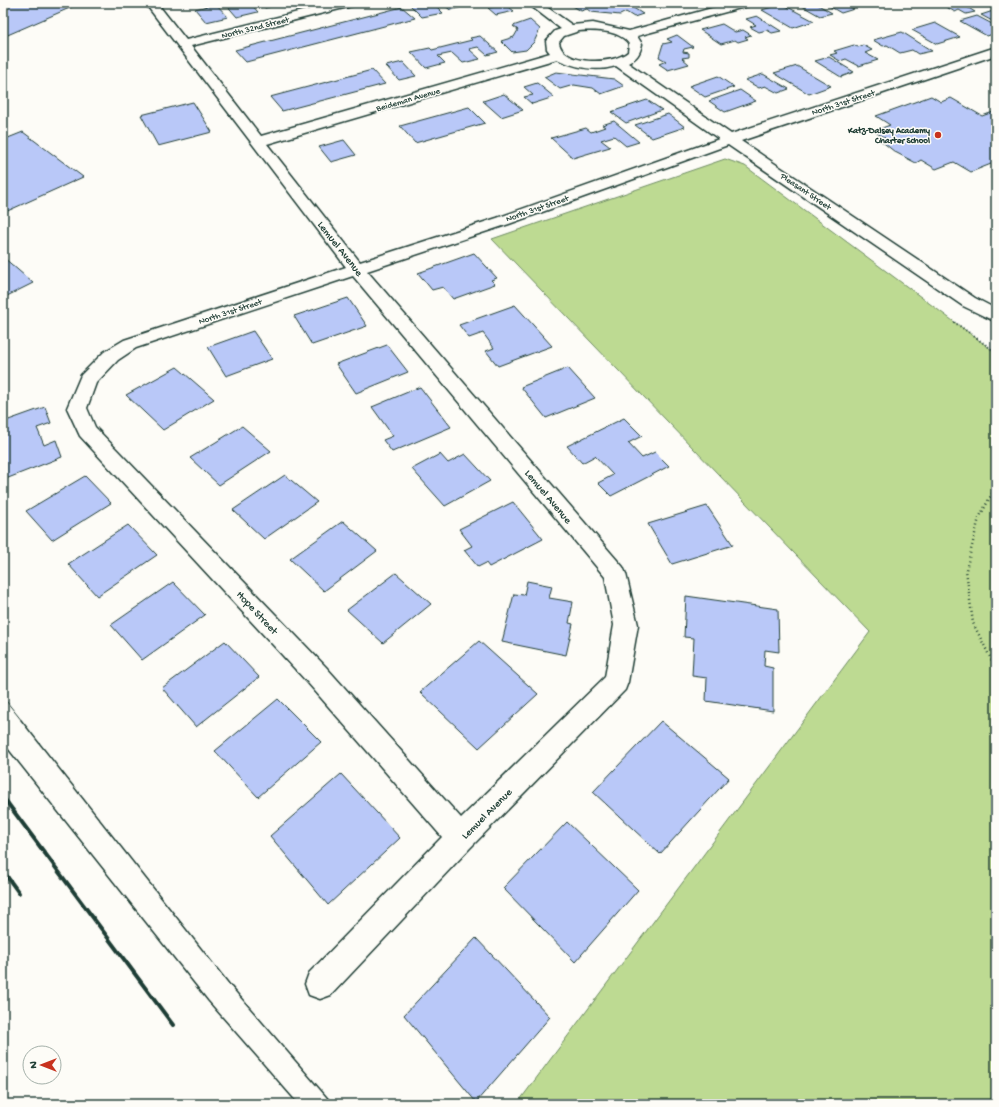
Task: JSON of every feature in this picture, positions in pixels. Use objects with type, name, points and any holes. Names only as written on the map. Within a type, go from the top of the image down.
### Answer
[{"type":"street","name":"Lemuel Avenue","points":[[151,3],[184,44],[257,142],[298,191],[357,270],[615,574],[626,625],[616,682],[460,838],[320,984]]},
{"type":"street","name":"North 32nd Street","points":[[184,44],[345,3]]},
{"type":"street","points":[[533,3],[569,29]]},
{"type":"street","points":[[626,35],[744,3]]},
{"type":"street","points":[[599,27],[614,30],[626,35],[633,40],[635,47],[634,53],[628,58],[618,62],[592,66],[567,60],[558,56],[553,50],[552,44],[554,38],[569,29],[599,27]]},
{"type":"street","name":"North 31st Street","points":[[88,380],[111,356],[130,344],[503,221],[729,140],[996,51]]},
{"type":"street","name":"Beideman Avenue","points":[[257,142],[558,56]]},
{"type":"street","name":"Pleasant Street","points":[[618,62],[729,140],[774,168],[969,302],[996,316]]},
{"type":"street","name":"Hope Street","points":[[88,380],[77,408],[87,431],[317,675],[460,838]]},
{"type":"path","points":[[996,486],[979,518],[966,570],[972,623],[996,669]]},
{"type":"green space","points":[[725,159],[745,166],[996,353],[996,1104],[517,1104],[870,632],[492,239]]},
{"type":"building","points":[[3,3],[81,3],[3,37]]},
{"type":"building","points":[[225,3],[250,3],[258,12],[237,17]]},
{"type":"building","points":[[260,3],[285,3],[265,8]]},
{"type":"building","points":[[408,3],[433,3],[443,13],[422,17]]},
{"type":"building","points":[[442,3],[468,3],[471,5],[450,10]]},
{"type":"building","points":[[582,3],[598,3],[616,6],[627,4],[643,14],[634,17],[626,12],[620,15],[591,12],[587,9],[581,11],[573,6]]},
{"type":"building","points":[[656,3],[681,3],[664,8]]},
{"type":"building","points":[[797,3],[815,3],[832,13],[820,16]]},
{"type":"building","points":[[824,3],[843,3],[854,9],[841,13]]},
{"type":"building","points":[[951,3],[979,4],[967,7],[975,12],[966,14],[959,10],[955,12],[943,5]]},
{"type":"building","points":[[216,4],[228,17],[206,22],[195,9]]},
{"type":"building","points":[[505,4],[514,11],[496,15],[488,8]]},
{"type":"building","points":[[782,4],[814,21],[793,28],[762,10]]},
{"type":"building","points":[[402,7],[415,18],[246,62],[235,50]]},
{"type":"building","points":[[996,10],[996,23],[981,15]]},
{"type":"building","points":[[757,16],[781,31],[772,33],[767,30],[759,32],[750,27],[756,25],[746,19]]},
{"type":"building","points":[[977,16],[996,26],[996,33],[987,36],[960,21]]},
{"type":"building","points":[[530,20],[540,29],[534,42],[526,50],[512,52],[501,41],[514,37],[518,30],[513,26]]},
{"type":"building","points":[[935,23],[960,37],[937,44],[912,30]]},
{"type":"building","points":[[722,24],[735,32],[743,30],[751,35],[745,37],[748,39],[738,42],[735,40],[721,44],[700,30]]},
{"type":"building","points":[[902,32],[932,51],[918,54],[912,50],[900,53],[887,45],[883,46],[873,40]]},
{"type":"building","points":[[677,35],[693,47],[684,49],[683,52],[689,53],[689,57],[682,58],[689,64],[668,70],[659,64],[666,61],[659,57],[663,44],[672,42],[667,39]]},
{"type":"building","points":[[480,36],[498,52],[487,55],[478,47],[469,49],[480,59],[463,63],[452,53],[438,56],[445,63],[426,68],[411,52],[430,48],[432,50],[472,40],[470,38]]},
{"type":"building","points":[[854,45],[858,47],[863,45],[872,50],[865,53],[878,60],[859,66],[846,59],[840,61],[830,55],[837,53],[834,51]]},
{"type":"building","points":[[829,57],[854,72],[841,77],[815,61]]},
{"type":"building","points":[[403,62],[416,76],[399,80],[386,66]]},
{"type":"building","points":[[797,66],[831,86],[809,94],[774,73]]},
{"type":"building","points":[[372,70],[385,84],[282,111],[270,97]]},
{"type":"building","points":[[556,72],[614,79],[624,86],[601,94],[593,88],[574,85],[560,89],[544,77]]},
{"type":"building","points":[[763,74],[789,89],[778,93],[765,86],[759,88],[745,80]]},
{"type":"building","points":[[718,76],[734,87],[705,97],[689,86]]},
{"type":"building","points":[[537,83],[554,97],[532,104],[524,97],[533,95],[524,87]]},
{"type":"building","points":[[740,90],[756,101],[725,112],[709,101]]},
{"type":"building","points":[[504,94],[523,110],[501,117],[483,101]]},
{"type":"building","name":"Katz-Dalsey Academy Charter School","points":[[931,96],[941,102],[951,98],[982,116],[996,111],[996,162],[971,172],[954,162],[936,169],[921,160],[916,163],[895,152],[880,140],[885,138],[874,131],[890,125],[876,116]]},
{"type":"building","points":[[647,100],[662,110],[626,123],[611,112]]},
{"type":"building","points":[[193,102],[212,132],[158,146],[141,115]]},
{"type":"building","points":[[469,107],[485,123],[415,143],[400,126]]},
{"type":"building","points":[[668,114],[685,127],[652,138],[635,125]]},
{"type":"building","points":[[614,121],[639,142],[626,146],[614,136],[601,140],[610,147],[573,158],[551,138],[586,128],[591,132],[605,127],[602,125]]},
{"type":"building","points":[[23,132],[83,177],[3,213],[3,140]]},
{"type":"building","points":[[344,140],[356,155],[331,162],[319,147]]},
{"type":"building","points":[[474,253],[497,278],[491,280],[495,284],[453,299],[443,287],[432,290],[418,273]]},
{"type":"building","points":[[3,257],[33,283],[3,298]]},
{"type":"building","points":[[348,298],[367,326],[312,345],[294,316]]},
{"type":"building","points":[[515,305],[552,346],[498,366],[486,351],[494,348],[483,333],[469,338],[459,325]]},
{"type":"building","points":[[253,331],[272,359],[226,376],[208,347]]},
{"type":"building","points":[[387,345],[408,372],[356,393],[336,364]]},
{"type":"building","points":[[177,367],[214,399],[163,430],[126,395]]},
{"type":"building","points":[[568,368],[595,398],[546,418],[521,387]]},
{"type":"building","points":[[420,387],[451,427],[392,452],[383,440],[393,436],[372,407]]},
{"type":"building","points":[[45,407],[51,423],[37,428],[44,445],[56,440],[62,457],[3,480],[3,422]]},
{"type":"building","points":[[624,418],[642,436],[628,443],[642,458],[655,452],[669,466],[611,496],[598,483],[613,475],[595,456],[582,463],[567,446]]},
{"type":"building","points":[[242,426],[271,451],[219,485],[190,458]]},
{"type":"building","points":[[440,454],[448,463],[465,454],[490,481],[445,506],[412,469]]},
{"type":"building","points":[[285,475],[317,502],[264,539],[233,510]]},
{"type":"building","points":[[85,476],[111,503],[52,540],[26,511]]},
{"type":"building","points":[[513,502],[543,539],[489,567],[486,563],[478,567],[464,550],[472,546],[459,529]]},
{"type":"building","points":[[707,506],[733,545],[672,564],[648,524]]},
{"type":"building","points":[[343,521],[377,551],[324,591],[290,559]]},
{"type":"building","points":[[128,525],[157,555],[97,596],[68,564]]},
{"type":"building","points":[[396,573],[431,604],[383,643],[347,610]]},
{"type":"building","points":[[527,581],[552,586],[549,598],[573,602],[569,623],[573,624],[566,655],[502,642],[514,594],[524,595]]},
{"type":"building","points":[[173,582],[205,615],[142,660],[111,625]]},
{"type":"building","points":[[686,596],[778,609],[779,652],[765,650],[764,666],[773,668],[773,711],[706,701],[707,678],[692,676],[694,638],[684,637]]},
{"type":"building","points":[[225,641],[259,677],[196,727],[162,688]]},
{"type":"building","points":[[479,641],[538,694],[479,748],[420,692]]},
{"type":"building","points":[[278,699],[321,742],[258,797],[215,751]]},
{"type":"building","points":[[661,721],[729,778],[660,854],[593,792]]},
{"type":"building","points":[[341,774],[400,838],[328,905],[270,836]]},
{"type":"building","points":[[567,822],[638,890],[575,962],[503,888]]},
{"type":"building","points":[[476,938],[550,1017],[476,1102],[404,1015]]},
{"type":"tram line","points":[[3,697],[22,721]]},
{"type":"tram line","points":[[21,720],[231,986],[333,1104]]},
{"type":"tram line","points":[[3,743],[208,1001],[298,1104]]},
{"type":"railway","points":[[3,797],[173,1025]]},
{"type":"railway","points":[[3,871],[19,893]]},
{"type":"place","name":"Katz-Dalsey Academy Charter School","points":[[938,135]]}]
